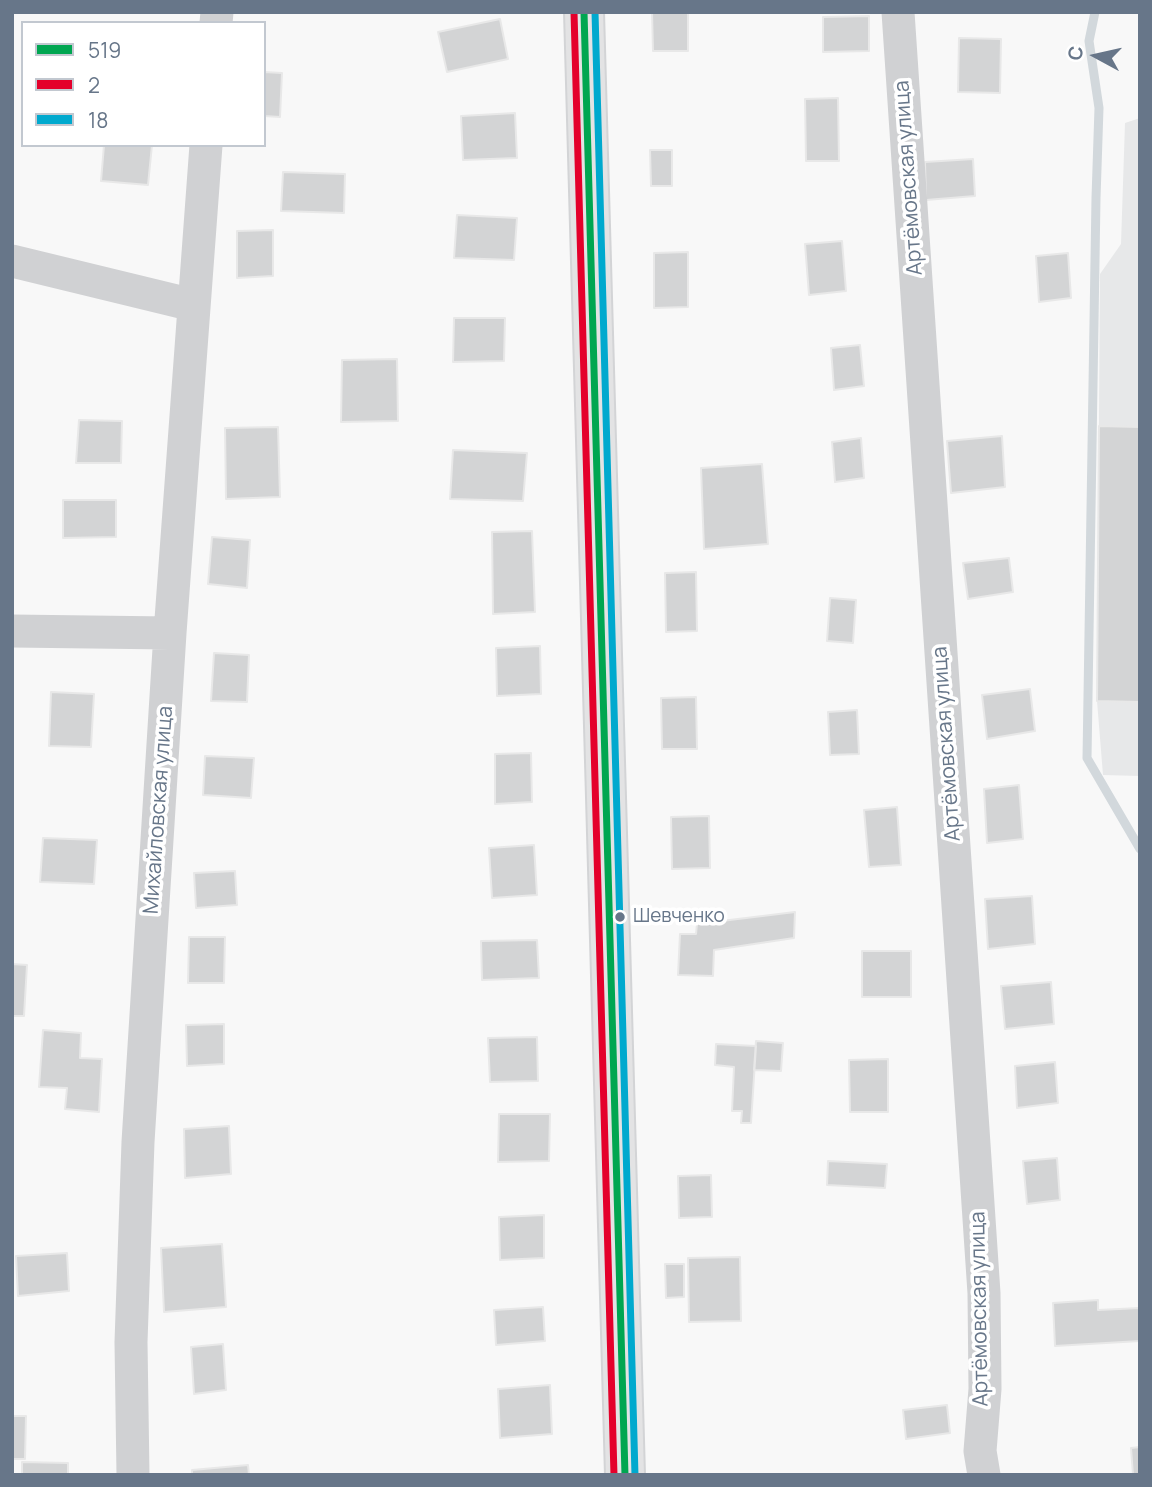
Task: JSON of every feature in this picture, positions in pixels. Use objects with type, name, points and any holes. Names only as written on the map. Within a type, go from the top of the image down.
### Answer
[{"type":"main road","points":[[584,12],[625,1475]]},
{"type":"street","name":"Артёмовская улица","points":[[898,12],[984,1293],[985,1389],[980,1451],[984,1475]]},
{"type":"street","name":"Михайловская улица","points":[[133,1475],[131,1342],[138,1142],[170,633],[206,147]]},
{"type":"street","points":[[12,261],[193,305]]},
{"type":"street","points":[[12,631],[170,633]]},
{"type":"shaded area","points":[[1140,118],[1140,776],[1103,775],[1097,701],[1100,274],[1121,244],[1125,123]]},
{"type":"building","points":[[652,12],[688,12],[688,51],[653,51]]},
{"type":"building","points":[[869,16],[869,51],[823,52],[823,17]]},
{"type":"building","points":[[500,19],[508,59],[447,72],[438,32]]},
{"type":"building","points":[[959,38],[1001,39],[1000,93],[958,92]]},
{"type":"building","points":[[266,72],[282,73],[280,117],[266,116]]},
{"type":"building","points":[[838,98],[839,161],[806,161],[805,99]]},
{"type":"building","points":[[515,113],[517,158],[463,160],[461,116]]},
{"type":"building","points":[[104,147],[152,147],[148,185],[101,181]]},
{"type":"building","points":[[650,150],[672,150],[672,186],[651,186]]},
{"type":"building","points":[[973,159],[975,196],[926,200],[925,162]]},
{"type":"building","points":[[283,172],[345,174],[344,213],[281,211]]},
{"type":"building","points":[[457,215],[517,218],[514,260],[454,258]]},
{"type":"building","points":[[273,230],[273,276],[237,278],[237,231]]},
{"type":"building","points":[[842,241],[846,291],[809,295],[805,244]]},
{"type":"building","points":[[688,252],[688,307],[654,308],[654,253]]},
{"type":"building","points":[[1068,253],[1071,298],[1039,302],[1036,256]]},
{"type":"building","points":[[454,318],[505,318],[504,361],[453,362]]},
{"type":"building","points":[[860,345],[864,386],[834,390],[831,348]]},
{"type":"building","points":[[397,359],[398,421],[341,422],[342,360]]},
{"type":"building","points":[[79,420],[122,421],[121,463],[76,463]]},
{"type":"building","points":[[1099,426],[1140,427],[1140,702],[1097,701]]},
{"type":"building","points":[[278,427],[280,497],[226,499],[225,428]]},
{"type":"building","points":[[1002,436],[1005,487],[951,493],[947,441]]},
{"type":"building","points":[[861,438],[864,478],[835,482],[832,442]]},
{"type":"building","points":[[453,450],[527,453],[523,501],[450,499]]},
{"type":"building","points":[[762,464],[768,544],[704,549],[701,468]]},
{"type":"building","points":[[63,500],[116,500],[116,537],[63,538]]},
{"type":"building","points":[[532,531],[535,612],[493,614],[492,532]]},
{"type":"building","points":[[212,537],[250,540],[247,588],[208,584]]},
{"type":"building","points":[[1009,558],[1013,592],[968,599],[963,563]]},
{"type":"building","points":[[696,572],[697,631],[666,632],[665,573]]},
{"type":"building","points":[[830,598],[856,600],[853,643],[827,641]]},
{"type":"building","points":[[540,646],[541,694],[497,696],[496,648]]},
{"type":"building","points":[[214,653],[249,655],[247,702],[211,701]]},
{"type":"building","points":[[1030,689],[1035,731],[987,739],[982,695]]},
{"type":"building","points":[[51,692],[94,694],[91,747],[49,746]]},
{"type":"building","points":[[696,697],[697,749],[662,749],[661,698]]},
{"type":"building","points":[[857,710],[859,754],[830,755],[828,712]]},
{"type":"building","points":[[531,753],[532,802],[495,804],[495,754]]},
{"type":"building","points":[[205,756],[254,758],[251,798],[203,795]]},
{"type":"building","points":[[1019,785],[1023,839],[987,843],[984,789]]},
{"type":"building","points":[[897,807],[901,865],[869,867],[864,810]]},
{"type":"building","points":[[709,816],[710,868],[672,869],[671,817]]},
{"type":"building","points":[[43,838],[97,840],[94,884],[40,882]]},
{"type":"building","points":[[534,845],[537,895],[492,898],[489,848]]},
{"type":"building","points":[[235,871],[237,905],[196,908],[194,873]]},
{"type":"building","points":[[1032,896],[1035,944],[988,949],[985,899]]},
{"type":"building","points":[[795,912],[794,938],[714,950],[713,976],[678,975],[680,934],[696,934],[697,924]]},
{"type":"building","points":[[189,937],[225,937],[224,983],[188,983]]},
{"type":"building","points":[[537,940],[539,978],[482,980],[481,941]]},
{"type":"building","points":[[862,951],[911,951],[911,997],[862,997]]},
{"type":"building","points":[[12,964],[27,965],[24,1016],[12,1016]]},
{"type":"building","points":[[1051,982],[1054,1024],[1005,1029],[1001,986]]},
{"type":"building","points":[[224,1024],[224,1064],[187,1066],[186,1025]]},
{"type":"building","points":[[43,1030],[81,1033],[80,1058],[102,1059],[99,1112],[65,1109],[67,1088],[39,1087]]},
{"type":"building","points":[[537,1037],[538,1081],[490,1082],[488,1038]]},
{"type":"building","points":[[756,1041],[783,1043],[781,1071],[754,1070]]},
{"type":"building","points":[[716,1044],[756,1046],[751,1123],[741,1123],[742,1111],[732,1111],[734,1067],[715,1065]]},
{"type":"building","points":[[888,1059],[888,1112],[850,1112],[849,1060]]},
{"type":"building","points":[[1055,1062],[1058,1103],[1017,1108],[1015,1066]]},
{"type":"building","points":[[499,1114],[550,1114],[549,1161],[498,1162]]},
{"type":"building","points":[[229,1126],[231,1174],[185,1178],[184,1129]]},
{"type":"building","points":[[1057,1158],[1060,1200],[1027,1204],[1023,1161]]},
{"type":"building","points":[[828,1161],[887,1164],[885,1188],[827,1185]]},
{"type":"building","points":[[711,1175],[712,1217],[679,1218],[678,1176]]},
{"type":"building","points":[[544,1215],[544,1258],[500,1260],[499,1217]]},
{"type":"building","points":[[222,1244],[226,1307],[164,1312],[161,1248]]},
{"type":"building","points":[[67,1253],[69,1291],[18,1296],[16,1256]]},
{"type":"building","points":[[740,1257],[741,1321],[689,1322],[688,1258]]},
{"type":"building","points":[[665,1264],[684,1264],[684,1297],[666,1298]]},
{"type":"building","points":[[1098,1300],[1098,1310],[1140,1308],[1140,1341],[1055,1346],[1053,1303]]},
{"type":"building","points":[[543,1307],[545,1341],[496,1345],[494,1310]]},
{"type":"building","points":[[223,1344],[226,1390],[194,1394],[191,1347]]},
{"type":"building","points":[[550,1385],[552,1434],[500,1438],[498,1389]]},
{"type":"building","points":[[947,1405],[950,1433],[906,1439],[903,1410]]},
{"type":"building","points":[[12,1416],[26,1416],[25,1459],[12,1459]]},
{"type":"building","points":[[1140,1447],[1140,1475],[1133,1475],[1131,1448]]},
{"type":"building","points":[[22,1462],[68,1463],[68,1475],[22,1475]]},
{"type":"building","points":[[248,1465],[249,1475],[192,1475],[192,1470]]},
{"type":"waterway","points":[[1095,12],[1089,41],[1099,108],[1087,758],[1140,849]]},
{"type":"transit line","name":"2","points":[[574,12],[614,1475]]},
{"type":"transit line","name":"519","points":[[584,12],[625,1475]]},
{"type":"transit line","name":"18","points":[[595,12],[635,1475]]},
{"type":"place","name":"Шевченко","points":[[620,917]]}]
